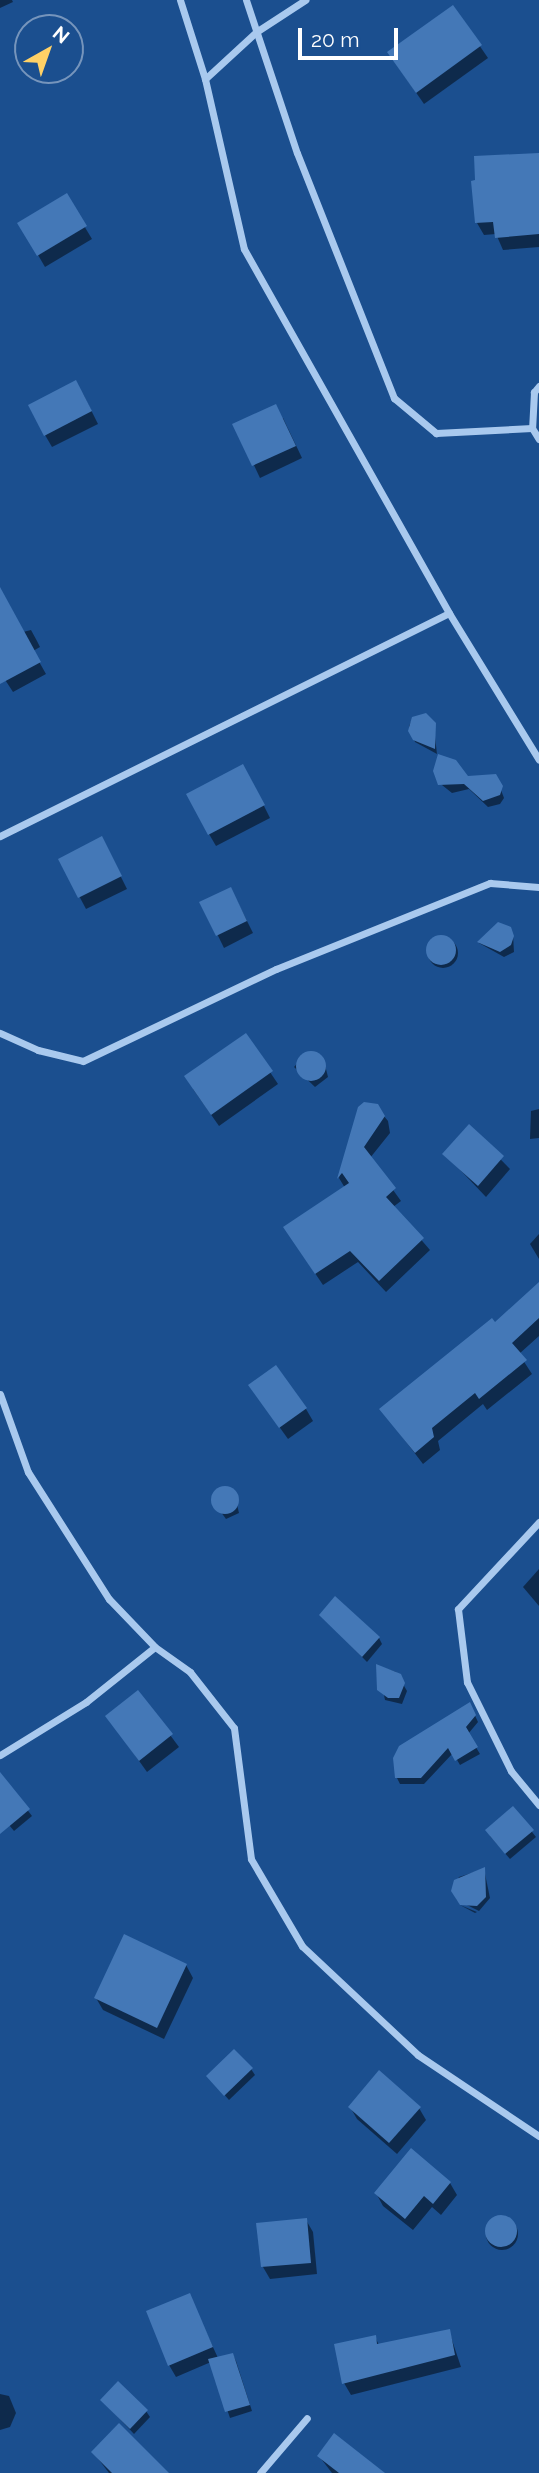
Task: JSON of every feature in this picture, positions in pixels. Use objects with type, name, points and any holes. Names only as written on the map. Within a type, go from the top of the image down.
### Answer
[{"type":"street","points":[[180,0],[205,79],[244,249],[449,614],[539,760]]},
{"type":"street","points":[[246,0],[297,153],[394,398],[436,433],[532,428]]},
{"type":"street","points":[[205,79],[256,32],[305,0]]},
{"type":"street","points":[[539,386],[534,392],[532,428],[539,439]]},
{"type":"street","points":[[0,836],[449,614]]},
{"type":"street","points":[[0,1033],[38,1051],[83,1061],[276,969],[490,883],[539,887]]},
{"type":"street","points":[[0,1394],[28,1472],[109,1599],[155,1647],[190,1672],[234,1728],[251,1859],[302,1946],[418,2055],[539,2136]]},
{"type":"street","points":[[539,1522],[458,1609],[467,1682],[512,1771],[539,1805]]},
{"type":"street","points":[[0,1755],[86,1702],[155,1647]]},
{"type":"street","points":[[260,2473],[307,2418]]},
{"type":"building","points":[[453,5],[482,45],[416,93],[387,52]]},
{"type":"building","points":[[539,153],[539,234],[495,238],[493,222],[475,223],[471,181],[475,180],[474,156]]},
{"type":"building","points":[[67,193],[87,226],[37,256],[17,223]]},
{"type":"building","points":[[76,380],[92,411],[44,436],[28,405]]},
{"type":"building","points":[[276,404],[296,446],[252,466],[232,424]]},
{"type":"building","points":[[0,587],[41,662],[0,684]]},
{"type":"building","points":[[426,713],[436,723],[435,749],[413,740],[408,731],[412,717]]},
{"type":"building","points":[[438,754],[456,760],[468,776],[496,774],[503,786],[500,795],[483,801],[464,784],[438,785],[433,771]]},
{"type":"building","points":[[243,764],[265,805],[208,835],[186,794]]},
{"type":"building","points":[[102,836],[122,876],[78,898],[58,859]]},
{"type":"building","points":[[231,887],[247,921],[216,936],[199,902]]},
{"type":"building","points":[[498,922],[511,927],[514,936],[511,945],[500,952],[477,942]]},
{"type":"building","points":[[441,935],[452,939],[456,950],[452,961],[441,965],[430,961],[426,950],[430,939]]},
{"type":"building","points":[[246,1033],[273,1071],[211,1115],[184,1076]]},
{"type":"building","points":[[311,1051],[322,1055],[326,1066],[322,1077],[311,1081],[300,1077],[296,1066],[300,1055]]},
{"type":"building","points":[[364,1102],[378,1104],[385,1116],[364,1147],[396,1188],[386,1197],[424,1238],[379,1281],[350,1251],[315,1274],[283,1227],[349,1183],[342,1173],[337,1179],[358,1107]]},
{"type":"building","points":[[469,1124],[504,1156],[478,1186],[442,1154]]},
{"type":"building","points":[[539,1282],[539,1318],[512,1343],[527,1360],[479,1399],[475,1393],[432,1428],[434,1437],[415,1453],[379,1409],[492,1318],[495,1322]]},
{"type":"building","points":[[276,1365],[307,1408],[279,1428],[248,1385]]},
{"type":"building","points":[[225,1486],[235,1490],[239,1500],[235,1510],[225,1514],[215,1510],[211,1500],[215,1490]]},
{"type":"building","points":[[335,1596],[380,1637],[362,1657],[319,1615]]},
{"type":"building","points":[[376,1664],[401,1674],[405,1683],[399,1698],[388,1698],[377,1690]]},
{"type":"building","points":[[138,1690],[173,1734],[139,1761],[105,1716]]},
{"type":"building","points":[[470,1702],[476,1715],[466,1727],[478,1747],[455,1761],[448,1748],[421,1778],[395,1778],[393,1758],[399,1746]]},
{"type":"building","points":[[0,1772],[30,1809],[0,1834]]},
{"type":"building","points":[[513,1806],[534,1830],[505,1854],[485,1830]]},
{"type":"building","points":[[485,1867],[486,1897],[477,1906],[460,1905],[451,1891],[454,1880]]},
{"type":"building","points":[[124,1934],[187,1964],[157,2028],[94,1998]]},
{"type":"building","points":[[234,2049],[253,2068],[224,2096],[206,2076]]},
{"type":"building","points":[[379,2070],[421,2107],[389,2143],[348,2107]]},
{"type":"building","points":[[411,2148],[451,2182],[433,2204],[424,2196],[405,2219],[374,2193]]},
{"type":"building","points":[[501,2215],[512,2220],[517,2231],[512,2242],[501,2247],[490,2242],[485,2231],[490,2220]]},
{"type":"building","points":[[307,2218],[311,2263],[261,2267],[256,2223]]},
{"type":"building","points":[[190,2293],[213,2347],[168,2366],[146,2311]]},
{"type":"building","points":[[450,2329],[455,2355],[342,2384],[334,2344],[376,2335],[377,2344]]},
{"type":"building","points":[[233,2353],[250,2405],[225,2412],[208,2359]]},
{"type":"building","points":[[118,2381],[148,2410],[130,2429],[100,2400]]},
{"type":"building","points":[[119,2423],[169,2473],[112,2473],[91,2452]]},
{"type":"building","points":[[334,2433],[385,2473],[339,2473],[317,2456]]}]
